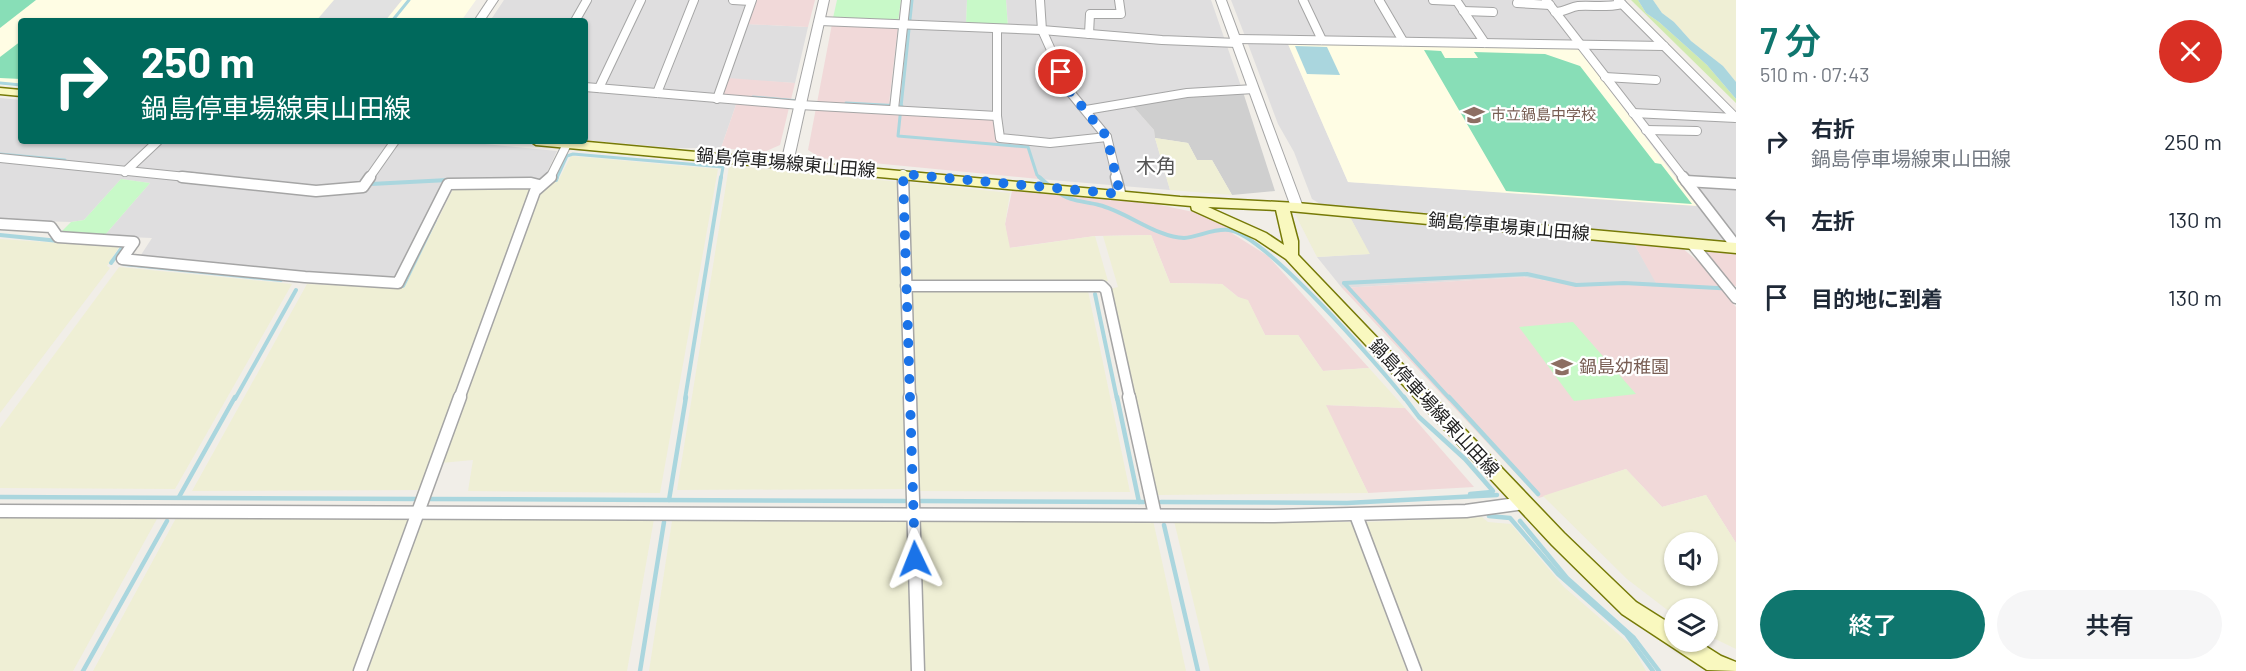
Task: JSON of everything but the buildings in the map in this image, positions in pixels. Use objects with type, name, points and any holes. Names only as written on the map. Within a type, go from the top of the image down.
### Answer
[{"type":"main road","points":[[0,91],[18,93]]},
{"type":"main road","name":"鍋島停車場線東山田線","points":[[567,144],[1060,188],[1180,201],[1290,207]]},
{"type":"main road","name":"鍋島停車場線東山田線","points":[[1180,201],[1224,217],[1261,236],[1291,256],[1524,503],[1629,608],[1664,631]]},
{"type":"main road","name":"鍋島停車場東山田線","points":[[1290,207],[1693,245],[1736,247]]},
{"type":"main road","points":[[1290,207],[1291,256]]},
{"type":"main road","points":[[1695,652],[1714,667],[1734,671]]},
{"type":"street","points":[[481,18],[493,0]]},
{"type":"street","points":[[577,18],[587,0]]},
{"type":"street","points":[[599,88],[641,0]]},
{"type":"street","points":[[657,93],[694,0]]},
{"type":"street","points":[[717,99],[752,1],[733,0]]},
{"type":"street","points":[[787,163],[824,0]]},
{"type":"street","points":[[899,110],[908,25],[906,0]]},
{"type":"street","points":[[1040,0],[1042,30],[1070,92],[1107,137],[1120,194]]},
{"type":"street","points":[[1089,34],[1090,14],[1121,14],[1119,0]]},
{"type":"street","points":[[1221,0],[1254,89],[1290,207]]},
{"type":"street","points":[[1303,0],[1322,39]]},
{"type":"street","points":[[1379,0],[1403,41]]},
{"type":"street","points":[[1433,0],[1456,0],[1485,43]]},
{"type":"street","points":[[1518,3],[1551,5],[1565,12],[1575,6],[1593,8],[1620,2],[1736,118]]},
{"type":"street","points":[[1551,5],[1736,247]]},
{"type":"street","points":[[1463,11],[1493,12]]},
{"type":"street","points":[[820,21],[1236,41],[1322,39],[1664,46]]},
{"type":"street","points":[[997,29],[1000,138],[1050,143],[1107,137]]},
{"type":"street","points":[[1605,77],[1656,80]]},
{"type":"street","points":[[588,87],[800,105],[998,116]]},
{"type":"street","points":[[1086,110],[1187,93],[1254,89]]},
{"type":"street","points":[[1633,113],[1736,118]]},
{"type":"street","points":[[1646,130],[1697,131]]},
{"type":"street","points":[[125,172],[155,144]]},
{"type":"street","points":[[0,158],[316,191],[363,187],[393,144]]},
{"type":"street","points":[[360,671],[535,191],[539,185],[550,179],[567,144]]},
{"type":"street","points":[[903,174],[918,671]]},
{"type":"street","points":[[1686,181],[1736,184]]},
{"type":"street","points":[[0,224],[51,227],[58,237],[134,242],[122,260],[399,283],[448,184],[531,183],[539,185]]},
{"type":"street","points":[[1693,245],[1731,292]]},
{"type":"street","points":[[906,286],[1102,286],[1106,290],[1155,515]]},
{"type":"street","points":[[0,511],[1356,515],[1466,511],[1524,503]]},
{"type":"street","points":[[1356,515],[1416,671]]},
{"type":"shaded area","points":[[0,0],[476,0],[463,18],[18,18],[18,87],[0,85]]},
{"type":"shaded area","points":[[334,0],[402,0],[387,18],[319,18]]},
{"type":"shaded area","points":[[504,0],[754,0],[746,24],[808,27],[795,83],[728,79],[738,99],[721,148],[674,148],[588,140],[588,18],[492,18]]},
{"type":"shaded area","points":[[754,0],[815,0],[808,27],[745,24]]},
{"type":"shaded area","points":[[901,0],[967,0],[966,24],[1008,28],[1006,0],[1211,0],[1243,92],[1131,104],[1154,130],[1170,190],[1039,179],[1025,143],[996,140],[888,113]]},
{"type":"shaded area","points":[[1231,0],[1615,0],[1657,42],[1245,36]]},
{"type":"shaded area","points":[[832,24],[898,27],[888,112],[994,118],[996,140],[1025,143],[1039,179],[821,158],[808,150]]},
{"type":"shaded area","points":[[1248,44],[1288,44],[1348,182],[1697,205],[1578,48],[1665,51],[1736,121],[1736,244],[1327,208],[1312,199],[1294,152],[1278,124]]},
{"type":"shaded area","name":"市立鍋島中学校","points":[[1288,44],[1578,48],[1697,206],[1348,182]]},
{"type":"shaded area","points":[[728,78],[795,83],[780,145],[764,152],[721,148],[738,99],[721,98]]},
{"type":"shaded area","points":[[1243,92],[1275,191],[1232,195],[1212,160],[1197,160],[1188,143],[1155,138],[1154,130],[1131,104],[1180,95]]},
{"type":"shaded area","points":[[0,98],[18,100],[18,144],[486,144],[557,151],[544,179],[446,180],[396,279],[296,274],[139,258],[152,238],[104,236],[150,183],[121,179],[84,220],[71,222],[0,220]]},
{"type":"shaded area","points":[[1012,191],[1156,204],[1198,213],[1230,227],[1233,234],[1268,256],[1369,368],[1323,371],[1298,335],[1265,335],[1248,301],[1238,297],[1222,284],[1170,283],[1151,235],[1095,236],[1009,248],[1005,224]]},
{"type":"shaded area","points":[[1350,217],[1633,242],[1658,285],[1576,285],[1523,277],[1342,288],[1317,257],[1369,254]]},
{"type":"shaded area","points":[[1633,242],[1681,247],[1701,264],[1736,307],[1736,543],[1706,495],[1662,507],[1626,469],[1539,498],[1342,288],[1523,277],[1576,285],[1657,285]]},
{"type":"shaded area","points":[[1706,249],[1736,252],[1736,286],[1731,286],[1711,263]]},
{"type":"shaded area","points":[[1325,405],[1405,408],[1474,487],[1368,493]]},
{"type":"green space","points":[[0,0],[36,0],[0,28]]},
{"type":"green space","points":[[837,0],[901,0],[898,22],[833,18]]},
{"type":"green space","points":[[967,0],[1006,0],[1008,28],[966,24]]},
{"type":"green space","points":[[1631,0],[1638,0],[1646,13],[1707,65],[1736,99],[1736,103]]},
{"type":"green space","points":[[1653,0],[1736,0],[1736,82],[1723,66],[1691,41],[1674,22],[1662,13]]},
{"type":"green space","points":[[18,43],[18,79],[0,78],[0,57]]},
{"type":"green space","points":[[1424,50],[1441,51],[1445,58],[1478,58],[1474,52],[1545,54],[1580,66],[1655,163],[1661,164],[1692,204],[1506,191]]},
{"type":"green space","points":[[1155,138],[1188,143],[1197,160],[1212,160],[1232,195],[1170,190]]},
{"type":"green space","points":[[571,156],[718,169],[660,493],[468,491],[473,460],[441,463],[541,188],[558,181]]},
{"type":"green space","points":[[729,166],[900,182],[908,489],[677,490]]},
{"type":"green space","points":[[121,179],[150,183],[104,236],[79,235],[62,231],[71,222],[84,220]]},
{"type":"green space","points":[[907,182],[1010,193],[1005,224],[1010,248],[1095,236],[1108,281],[909,283]]},
{"type":"green space","points":[[454,187],[532,187],[420,490],[192,491],[307,284],[404,288]]},
{"type":"green space","points":[[1294,212],[1350,217],[1370,254],[1317,257]]},
{"type":"green space","points":[[1151,235],[1170,283],[1222,284],[1238,297],[1248,300],[1265,335],[1298,335],[1323,371],[1369,368],[1405,408],[1326,405],[1368,493],[1158,495],[1110,289],[1118,287],[1103,236]]},
{"type":"green space","points":[[0,239],[119,247],[107,266],[110,268],[0,413]]},
{"type":"green space","points":[[119,267],[292,284],[175,489],[0,488],[0,428]]},
{"type":"green space","points":[[912,290],[1088,291],[1130,492],[918,491]]},
{"type":"green space","points":[[1573,322],[1636,394],[1574,401],[1519,327]]},
{"type":"green space","points":[[1626,469],[1662,507],[1706,495],[1736,543],[1736,649],[1718,640],[1718,598],[1664,598],[1664,607],[1627,579],[1543,496]]},
{"type":"green space","points":[[0,517],[158,517],[73,671],[0,671]]},
{"type":"green space","points":[[1482,517],[1488,522],[1511,524],[1564,587],[1632,646],[1646,671],[1423,671],[1365,522]]},
{"type":"green space","points":[[176,518],[410,519],[354,671],[93,671]]},
{"type":"green space","points":[[654,519],[627,671],[368,671],[422,520]]},
{"type":"green space","points":[[1153,520],[1186,671],[925,671],[920,522]]},
{"type":"green space","points":[[672,521],[907,522],[911,671],[649,671]]},
{"type":"green space","points":[[1174,521],[1351,522],[1407,671],[1210,671]]},
{"type":"water","points":[[1638,0],[1653,0],[1662,13],[1674,22],[1691,41],[1723,66],[1736,82],[1736,99],[1707,65],[1646,13]]},
{"type":"water","points":[[1295,46],[1327,47],[1340,75],[1307,74]]},
{"type":"waterway","points":[[394,18],[409,0]]},
{"type":"waterway","points":[[901,106],[912,0]]},
{"type":"waterway","points":[[0,83],[18,85]]},
{"type":"waterway","points":[[753,97],[799,101]]},
{"type":"waterway","points":[[846,103],[901,106]]},
{"type":"waterway","points":[[901,106],[898,136],[1028,147],[1037,175],[1041,178]]},
{"type":"waterway","points":[[0,154],[65,160]]},
{"type":"waterway","points":[[557,178],[567,156],[573,154],[723,167],[721,178]]},
{"type":"waterway","points":[[685,399],[721,177]]},
{"type":"waterway","points":[[1039,177],[1051,187]]},
{"type":"waterway","points":[[371,184],[448,180]]},
{"type":"waterway","points":[[1057,191],[1072,199],[1109,208],[1174,237],[1184,238],[1223,230],[1246,237],[1268,254],[1321,304],[1405,399]]},
{"type":"waterway","points":[[397,286],[403,286],[435,220]]},
{"type":"waterway","points":[[0,235],[59,241]]},
{"type":"waterway","points":[[111,263],[124,245],[120,245]]},
{"type":"waterway","points":[[124,264],[281,280]]},
{"type":"waterway","points":[[1450,399],[1344,283],[1527,274],[1576,285],[1624,283],[1736,289]]},
{"type":"waterway","points":[[235,399],[296,290]]},
{"type":"waterway","points":[[1095,294],[1117,399]]},
{"type":"waterway","points":[[179,497],[235,397]]},
{"type":"waterway","points":[[669,500],[686,397]]},
{"type":"waterway","points":[[1117,397],[1139,502]]},
{"type":"waterway","points":[[1404,397],[1419,417],[1465,459],[1493,491]]},
{"type":"waterway","points":[[1449,397],[1538,494]]},
{"type":"waterway","points":[[1470,494],[1492,492]]},
{"type":"waterway","points":[[1161,502],[1347,503],[1497,495]]},
{"type":"waterway","points":[[0,497],[417,499]]},
{"type":"waterway","points":[[429,499],[905,501]]},
{"type":"waterway","points":[[921,501],[1139,502]]},
{"type":"waterway","points":[[1139,502],[1144,502]]},
{"type":"waterway","points":[[1489,516],[1510,518],[1558,574],[1626,634],[1653,671]]},
{"type":"waterway","points":[[83,671],[167,521]]},
{"type":"waterway","points":[[1520,521],[1567,578],[1634,638],[1659,671]]},
{"type":"waterway","points":[[640,671],[664,522]]},
{"type":"waterway","points":[[1164,525],[1198,671]]},
{"type":"place","name":"市立鍋島中学校","points":[[1474,115]]},
{"type":"place","name":"鍋島幼稚園","points":[[1562,367]]},
{"type":"district","name":"木角","points":[[1156,166]]},
{"type":"route","points":[[915,559],[903,174],[1120,194],[1107,137],[1070,92],[1061,72]]}]
